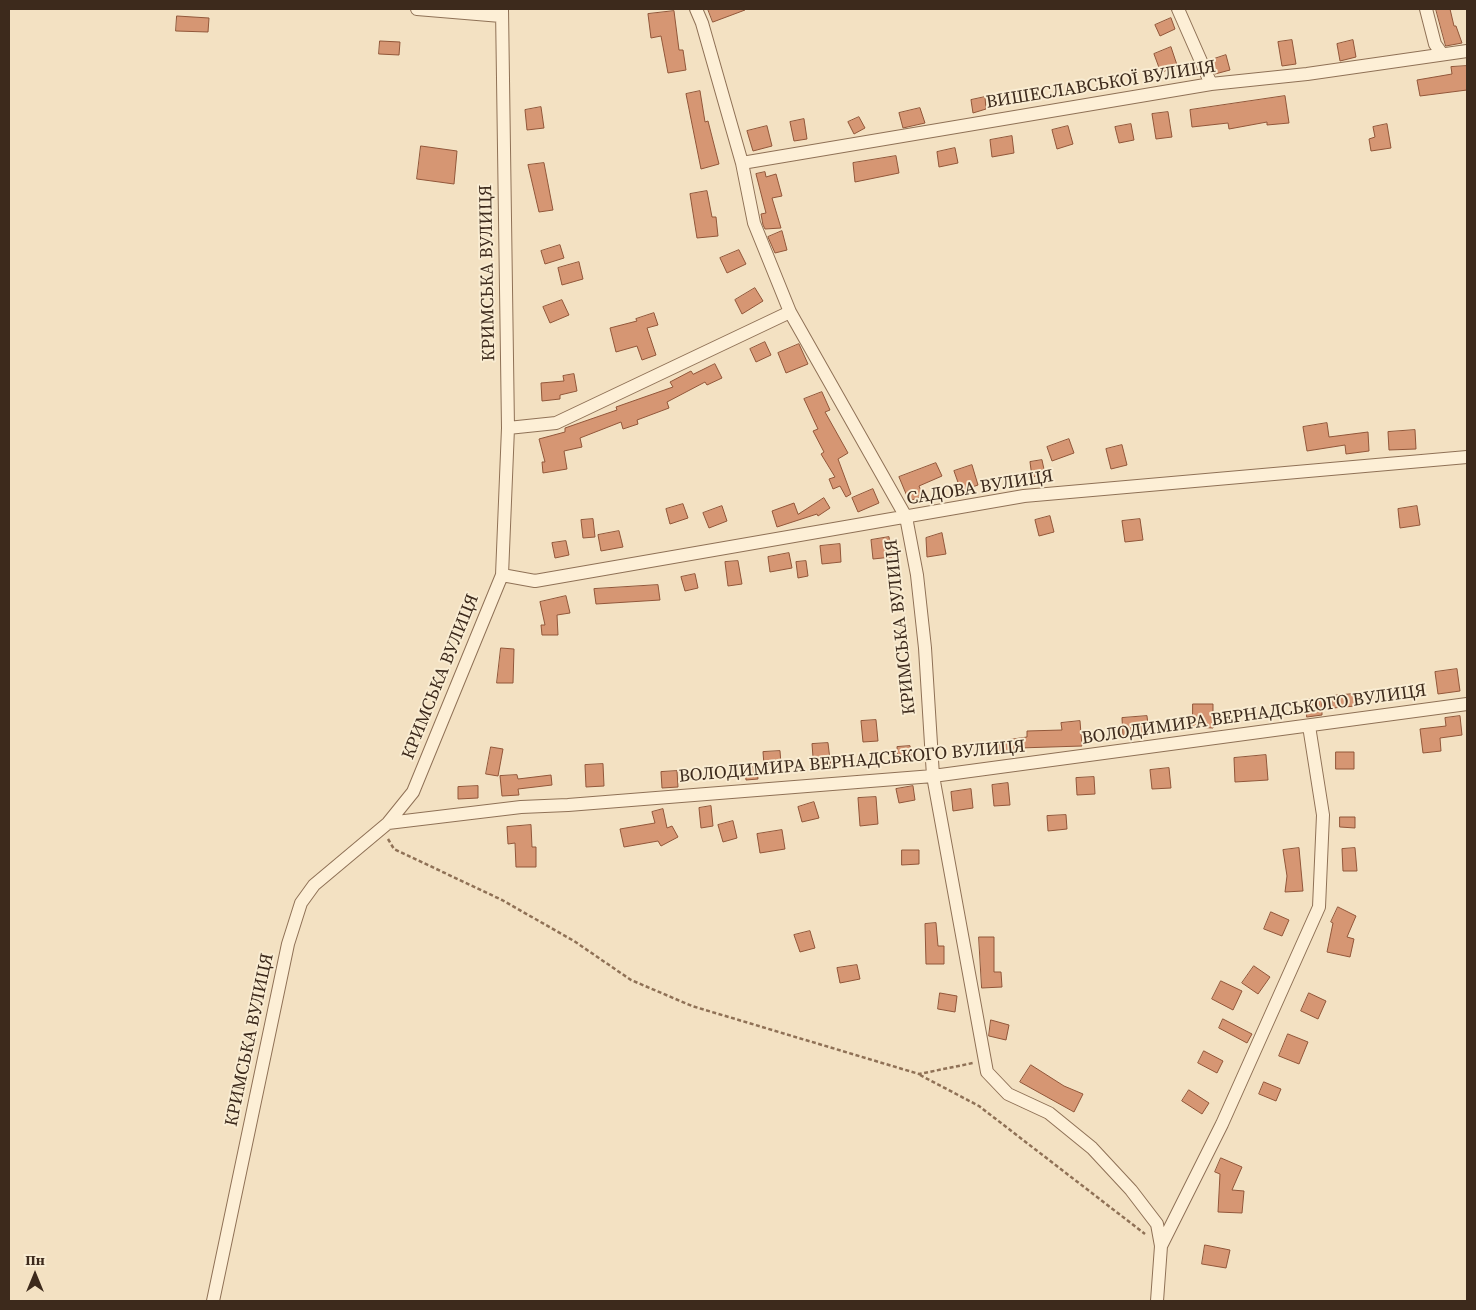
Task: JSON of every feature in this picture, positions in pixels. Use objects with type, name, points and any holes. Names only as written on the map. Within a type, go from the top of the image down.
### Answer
[{"type":"street","points":[[417,9],[501,12]]},
{"type":"street","name":"КРИМСЬКА ВУЛИЦЯ","points":[[696,9],[702,23],[742,162],[754,223],[790,312],[906,517],[917,575],[925,648],[932,776],[985,1066]]},
{"type":"street","points":[[1178,9],[1211,84]]},
{"type":"street","points":[[1426,9],[1435,44],[1442,54]]},
{"type":"street","name":"КРИМСЬКА ВУЛИЦЯ","points":[[213,1301],[288,944],[301,903],[314,885],[388,823],[413,792],[502,575],[508,428],[501,12]]},
{"type":"street","name":"ВИШЕСЛАВСЬКОЇ ВУЛИЦЯ","points":[[742,162],[1211,84],[1307,74],[1467,51]]},
{"type":"street","points":[[508,428],[556,423],[790,312]]},
{"type":"street","name":"САДОВА ВУЛИЦЯ","points":[[502,575],[536,581],[1024,496],[1467,457]]},
{"type":"street","name":"ВОЛОДИМИРА ВЕРНАДСЬКОГО ВУЛИЦЯ","points":[[388,823],[521,807],[568,805],[932,776],[1467,704]]},
{"type":"street","points":[[1161,1246],[1222,1124],[1318,907],[1323,815],[1309,726]]},
{"type":"street","points":[[985,1066],[1008,1094],[1049,1113],[1092,1148],[1131,1190],[1157,1224],[1161,1246],[1157,1301]]},
{"type":"path","points":[[388,823],[387,838],[394,849],[502,900],[574,941],[631,980],[692,1006],[919,1074],[978,1106],[1161,1246]]},
{"type":"path","points":[[919,1074],[985,1066]]},
{"type":"building","points":[[708,9],[745,9],[745,10],[713,22]]},
{"type":"building","points":[[1436,9],[1450,9],[1454,26],[1456,26],[1462,43],[1446,46]]},
{"type":"building","points":[[674,11],[679,50],[683,50],[686,70],[668,73],[661,36],[651,38],[648,14]]},
{"type":"building","points":[[177,16],[209,18],[208,32],[176,31]]},
{"type":"building","points":[[1171,18],[1175,29],[1160,36],[1155,25]]},
{"type":"building","points":[[1292,40],[1296,64],[1282,66],[1278,42]]},
{"type":"building","points":[[1353,40],[1356,57],[1340,61],[1337,44]]},
{"type":"building","points":[[380,41],[400,42],[399,55],[379,54]]},
{"type":"building","points":[[1171,47],[1177,65],[1161,73],[1154,54]]},
{"type":"building","points":[[1226,55],[1230,70],[1215,74],[1211,60]]},
{"type":"building","points":[[1467,66],[1467,90],[1420,96],[1417,80],[1452,74],[1451,67]]},
{"type":"building","points":[[700,91],[705,122],[708,121],[719,164],[701,169],[686,94]]},
{"type":"building","points":[[1285,96],[1289,123],[1267,125],[1267,122],[1229,129],[1228,123],[1192,127],[1190,110]]},
{"type":"building","points":[[985,97],[986,109],[973,113],[971,100]]},
{"type":"building","points":[[541,107],[544,128],[527,130],[525,110]]},
{"type":"building","points":[[920,108],[925,123],[903,128],[899,113]]},
{"type":"building","points":[[1168,112],[1172,137],[1156,139],[1152,114]]},
{"type":"building","points":[[859,117],[865,128],[854,134],[848,122]]},
{"type":"building","points":[[804,119],[807,139],[794,141],[790,122]]},
{"type":"building","points":[[1131,124],[1134,140],[1119,143],[1115,127]]},
{"type":"building","points":[[1387,124],[1391,148],[1371,151],[1369,139],[1375,137],[1373,127]]},
{"type":"building","points":[[767,126],[772,146],[753,151],[747,131]]},
{"type":"building","points":[[1068,126],[1073,144],[1057,149],[1052,130]]},
{"type":"building","points":[[1012,136],[1014,153],[992,157],[990,140]]},
{"type":"building","points":[[421,146],[457,151],[454,184],[417,179]]},
{"type":"building","points":[[955,148],[958,163],[939,167],[937,152]]},
{"type":"building","points":[[896,156],[899,173],[855,182],[853,163]]},
{"type":"building","points":[[544,163],[553,210],[539,212],[528,165]]},
{"type":"building","points":[[765,172],[766,177],[776,174],[782,196],[772,198],[781,228],[765,229],[763,225],[761,214],[766,213],[756,174]]},
{"type":"building","points":[[707,191],[712,217],[716,217],[718,236],[697,238],[690,194]]},
{"type":"building","points":[[782,231],[787,250],[775,253],[768,237]]},
{"type":"building","points":[[560,245],[564,258],[545,264],[541,251]]},
{"type":"building","points":[[739,250],[746,264],[727,273],[720,258]]},
{"type":"building","points":[[579,262],[583,279],[562,285],[558,268]]},
{"type":"building","points":[[755,288],[763,301],[742,314],[735,300]]},
{"type":"building","points":[[562,300],[569,315],[550,323],[543,307]]},
{"type":"building","points":[[654,313],[658,325],[647,328],[656,355],[642,360],[637,346],[616,352],[610,328],[637,321],[636,319]]},
{"type":"building","points":[[765,342],[771,355],[756,362],[750,349]]},
{"type":"building","points":[[799,344],[808,364],[786,373],[778,353]]},
{"type":"building","points":[[715,364],[722,378],[707,385],[705,382],[667,402],[669,408],[637,420],[638,424],[623,429],[621,422],[580,438],[582,447],[564,451],[567,469],[543,473],[542,462],[545,462],[539,439],[565,432],[565,428],[617,410],[616,407],[673,387],[670,382],[691,371],[693,374]]},
{"type":"building","points":[[574,374],[577,391],[560,395],[560,399],[542,401],[541,383],[564,381],[563,376]]},
{"type":"building","points":[[822,392],[830,410],[825,412],[848,453],[838,459],[851,494],[846,497],[840,486],[833,489],[829,479],[835,477],[821,454],[824,452],[813,431],[818,429],[804,399]]},
{"type":"building","points":[[1327,423],[1329,437],[1368,432],[1369,451],[1346,454],[1345,445],[1307,451],[1303,427]]},
{"type":"building","points":[[1415,430],[1416,449],[1389,450],[1388,432]]},
{"type":"building","points":[[1069,439],[1074,453],[1052,461],[1047,447]]},
{"type":"building","points":[[1122,445],[1127,465],[1111,469],[1106,449]]},
{"type":"building","points":[[1042,460],[1045,474],[1032,477],[1030,462]]},
{"type":"building","points":[[936,463],[942,476],[919,486],[923,496],[909,501],[899,477]]},
{"type":"building","points":[[972,465],[978,485],[961,491],[954,471]]},
{"type":"building","points":[[873,489],[879,503],[858,512],[852,498]]},
{"type":"building","points":[[824,498],[830,508],[818,516],[817,514],[777,527],[772,511],[794,503],[798,514]]},
{"type":"building","points":[[683,504],[688,518],[670,524],[666,509]]},
{"type":"building","points":[[722,506],[727,521],[709,528],[703,513]]},
{"type":"building","points":[[1417,506],[1420,525],[1400,528],[1398,509]]},
{"type":"building","points":[[1050,516],[1054,532],[1039,536],[1035,520]]},
{"type":"building","points":[[593,519],[595,537],[583,538],[581,520]]},
{"type":"building","points":[[1140,519],[1143,540],[1125,542],[1122,521]]},
{"type":"building","points":[[619,531],[623,547],[601,551],[598,535]]},
{"type":"building","points":[[942,533],[946,554],[927,557],[926,538]]},
{"type":"building","points":[[889,537],[892,557],[873,559],[871,540]]},
{"type":"building","points":[[566,541],[569,555],[555,558],[552,543]]},
{"type":"building","points":[[840,544],[841,562],[822,564],[820,546]]},
{"type":"building","points":[[789,553],[792,568],[770,572],[768,557]]},
{"type":"building","points":[[738,561],[742,584],[728,586],[725,562]]},
{"type":"building","points":[[806,561],[808,576],[798,578],[796,562]]},
{"type":"building","points":[[695,574],[698,588],[685,591],[681,577]]},
{"type":"building","points":[[658,585],[660,600],[596,604],[594,589]]},
{"type":"building","points":[[566,596],[570,613],[557,615],[558,635],[542,635],[541,625],[545,625],[540,602]]},
{"type":"building","points":[[501,648],[514,649],[513,683],[497,683]]},
{"type":"building","points":[[1457,669],[1460,691],[1438,694],[1435,672]]},
{"type":"building","points":[[1354,694],[1355,706],[1333,708],[1331,696]]},
{"type":"building","points":[[1307,699],[1322,699],[1322,715],[1307,717]]},
{"type":"building","points":[[1193,704],[1213,704],[1213,728],[1193,727]]},
{"type":"building","points":[[1147,716],[1149,733],[1123,736],[1122,718]]},
{"type":"building","points":[[1460,716],[1462,735],[1440,738],[1441,751],[1423,753],[1420,729],[1446,726],[1445,718]]},
{"type":"building","points":[[876,720],[878,741],[863,742],[861,721]]},
{"type":"building","points":[[1080,721],[1082,746],[1019,748],[1019,750],[995,753],[993,742],[1027,737],[1027,731],[1062,730],[1061,723]]},
{"type":"building","points":[[828,743],[831,768],[814,770],[812,744]]},
{"type":"building","points":[[910,746],[912,760],[898,761],[897,747]]},
{"type":"building","points":[[491,747],[503,749],[498,776],[486,774]]},
{"type":"building","points":[[780,751],[781,764],[764,765],[763,752]]},
{"type":"building","points":[[1336,752],[1354,752],[1354,769],[1336,769]]},
{"type":"building","points":[[1266,755],[1268,780],[1235,782],[1234,758]]},
{"type":"building","points":[[603,764],[604,786],[586,787],[585,765]]},
{"type":"building","points":[[757,767],[758,779],[746,780],[745,768]]},
{"type":"building","points":[[1169,768],[1171,788],[1152,789],[1150,770]]},
{"type":"building","points":[[677,771],[678,787],[662,788],[661,772]]},
{"type":"building","points":[[517,775],[518,779],[551,775],[552,785],[518,789],[519,795],[502,796],[500,776]]},
{"type":"building","points":[[1094,777],[1095,794],[1077,795],[1076,778]]},
{"type":"building","points":[[1008,783],[1010,805],[994,806],[992,785]]},
{"type":"building","points":[[478,786],[478,798],[458,799],[458,787]]},
{"type":"building","points":[[913,786],[915,800],[899,803],[896,789]]},
{"type":"building","points":[[971,789],[973,808],[953,811],[951,792]]},
{"type":"building","points":[[876,797],[878,824],[860,826],[858,798]]},
{"type":"building","points":[[814,802],[819,818],[802,822],[798,807]]},
{"type":"building","points":[[711,806],[713,826],[701,828],[699,808]]},
{"type":"building","points":[[663,809],[667,828],[672,826],[678,837],[661,846],[658,841],[624,847],[620,829],[655,823],[652,812]]},
{"type":"building","points":[[1066,815],[1067,829],[1048,831],[1047,816]]},
{"type":"building","points":[[1340,817],[1355,817],[1355,828],[1340,827]]},
{"type":"building","points":[[733,821],[737,838],[723,842],[718,825]]},
{"type":"building","points":[[531,825],[532,847],[536,847],[536,867],[516,867],[515,843],[508,844],[507,827]]},
{"type":"building","points":[[782,830],[785,849],[760,853],[757,834]]},
{"type":"building","points":[[1299,848],[1303,891],[1285,892],[1287,876],[1283,850]]},
{"type":"building","points":[[1355,848],[1357,871],[1343,871],[1342,849]]},
{"type":"building","points":[[902,850],[919,850],[919,864],[902,865]]},
{"type":"building","points":[[1338,907],[1356,916],[1347,937],[1354,939],[1350,957],[1327,952],[1333,923],[1331,922]]},
{"type":"building","points":[[1271,912],[1289,920],[1282,936],[1264,929]]},
{"type":"building","points":[[936,923],[938,946],[944,946],[944,964],[926,964],[925,924]]},
{"type":"building","points":[[810,931],[815,948],[800,952],[794,935]]},
{"type":"building","points":[[979,937],[994,937],[994,972],[1001,972],[1002,987],[982,988]]},
{"type":"building","points":[[857,965],[860,979],[840,983],[837,968]]},
{"type":"building","points":[[1254,966],[1270,977],[1258,994],[1242,983]]},
{"type":"building","points":[[1221,981],[1242,991],[1233,1010],[1212,999]]},
{"type":"building","points":[[940,993],[957,996],[955,1012],[938,1009]]},
{"type":"building","points":[[1309,993],[1326,1001],[1318,1019],[1301,1011]]},
{"type":"building","points":[[1223,1019],[1252,1034],[1247,1043],[1219,1028]]},
{"type":"building","points":[[991,1020],[1009,1025],[1006,1040],[989,1036]]},
{"type":"building","points":[[1288,1034],[1308,1042],[1299,1064],[1279,1056]]},
{"type":"building","points":[[1204,1051],[1223,1061],[1217,1073],[1198,1063]]},
{"type":"building","points":[[1031,1065],[1064,1086],[1083,1094],[1074,1112],[1020,1082]]},
{"type":"building","points":[[1264,1082],[1281,1089],[1276,1101],[1259,1094]]},
{"type":"building","points":[[1189,1090],[1209,1103],[1202,1114],[1182,1101]]},
{"type":"building","points":[[1221,1158],[1242,1167],[1232,1190],[1244,1191],[1242,1213],[1218,1212],[1220,1174],[1215,1172]]},
{"type":"building","points":[[1205,1245],[1230,1250],[1226,1268],[1202,1264]]}]
